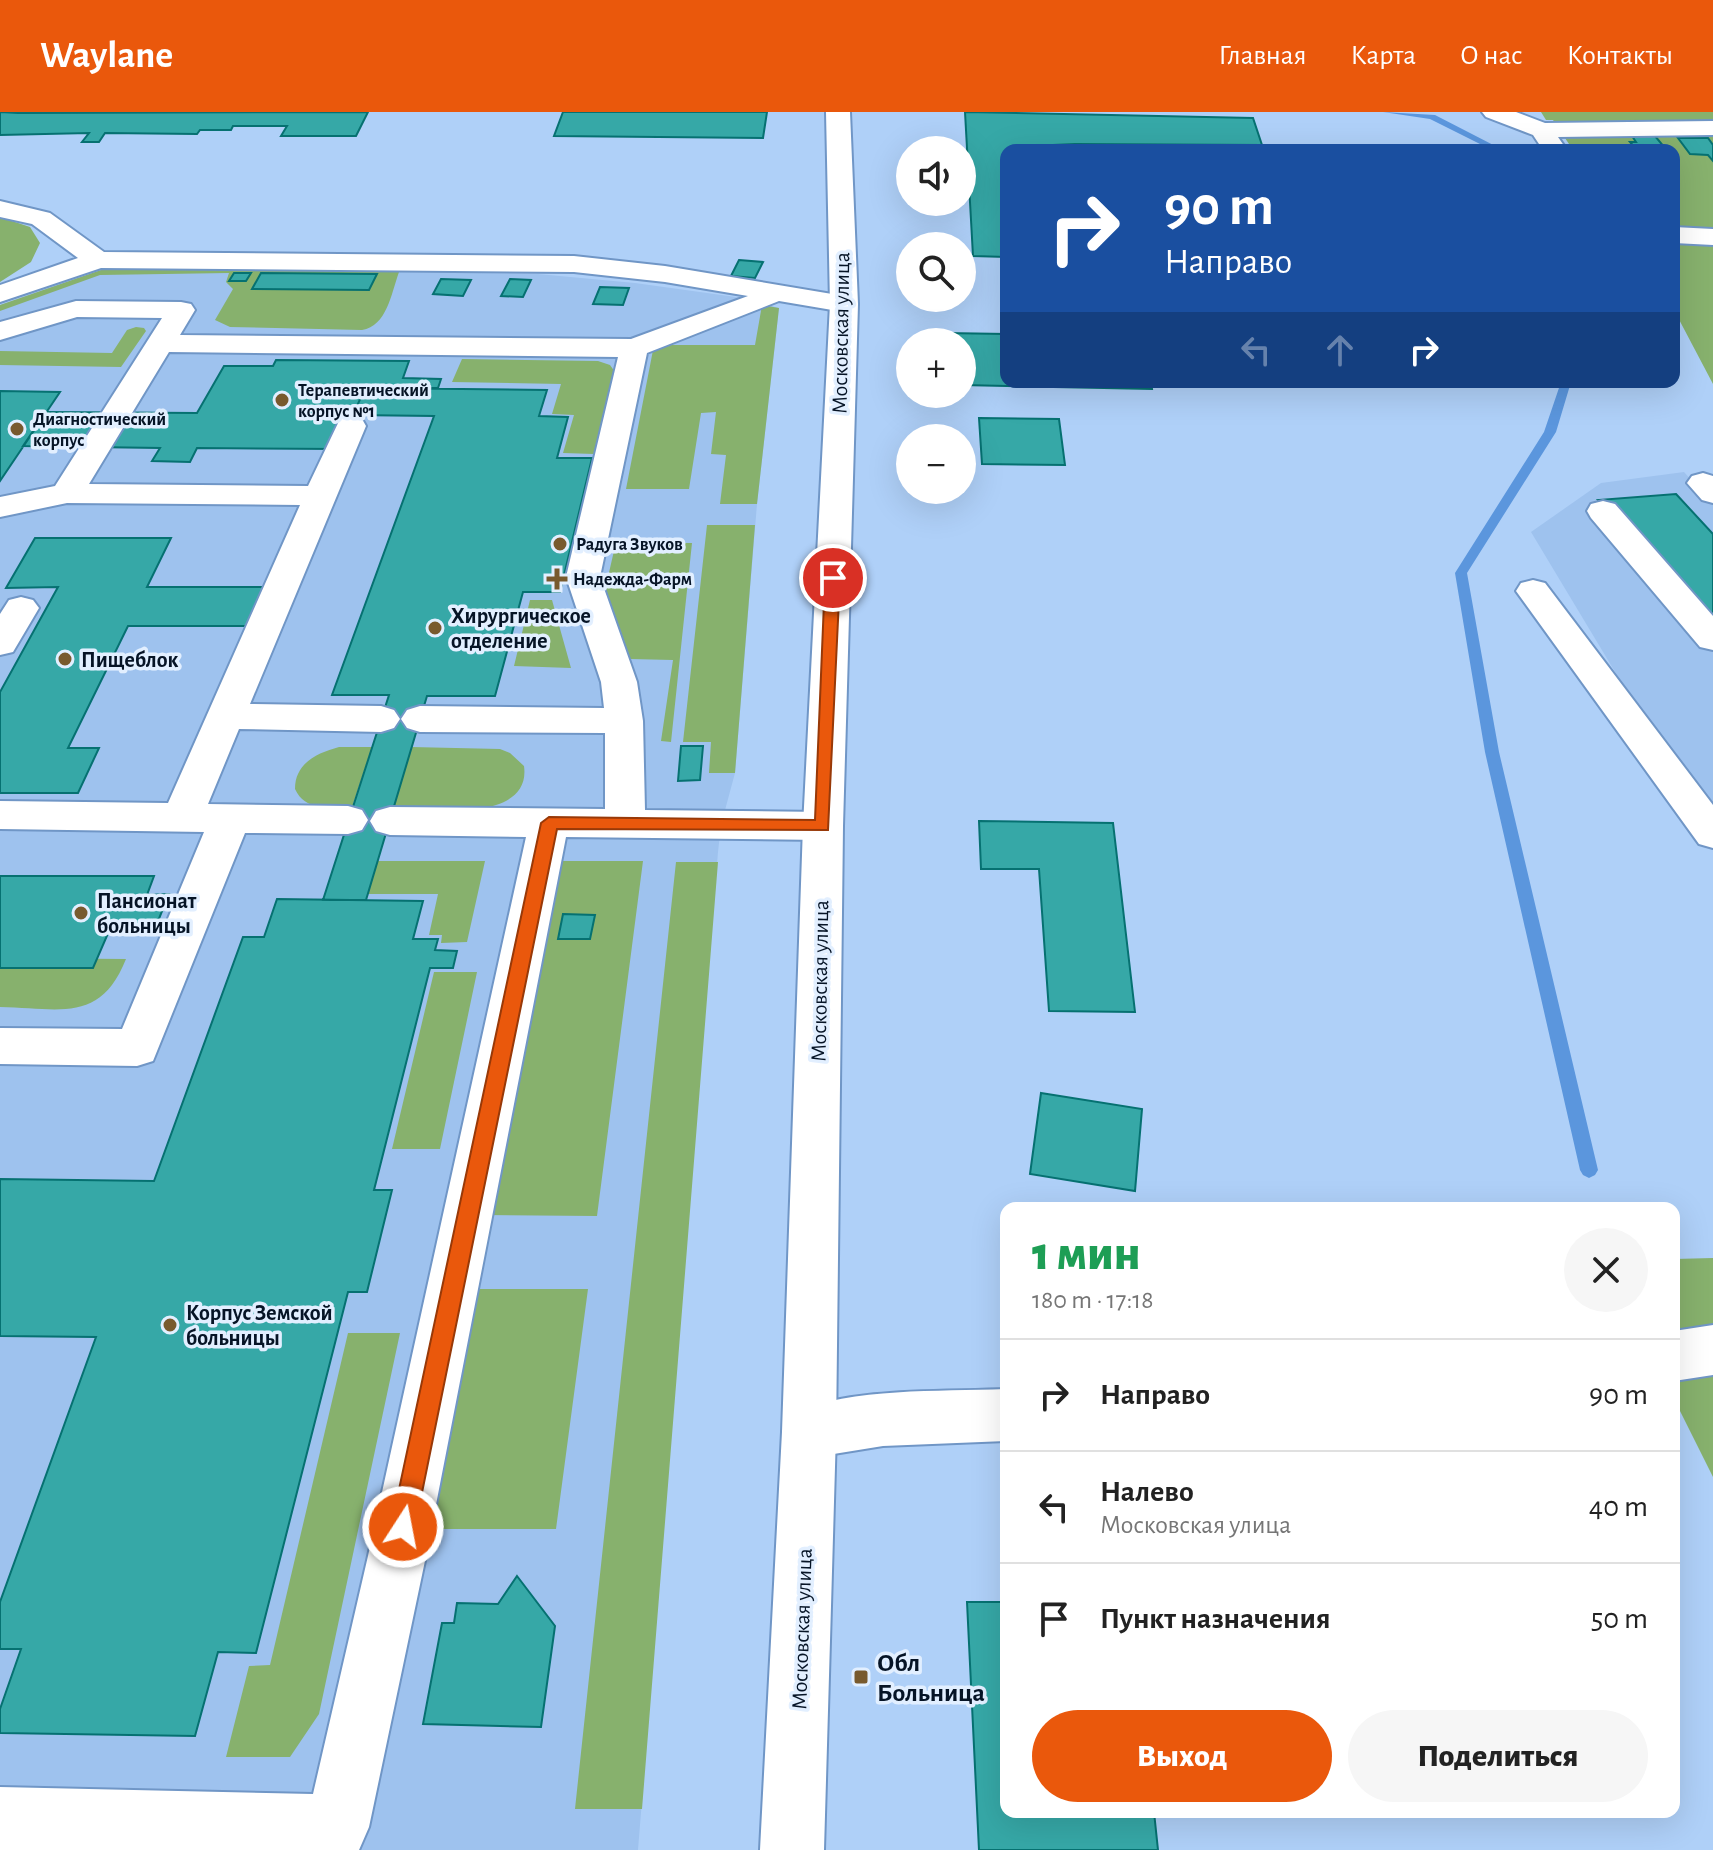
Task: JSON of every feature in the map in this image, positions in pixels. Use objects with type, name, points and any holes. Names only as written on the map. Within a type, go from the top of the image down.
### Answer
[{"type":"main road","name":"Московская улица","points":[[792,1850],[809,1432],[823,826],[844,304],[838,112]]},
{"type":"main road","points":[[1494,112],[1549,140],[1713,128]]},
{"type":"main road","points":[[0,209],[41,218],[98,260]]},
{"type":"main road","points":[[1680,235],[1713,237]]},
{"type":"main road","points":[[0,294],[98,260],[574,264],[844,304]]},
{"type":"main road","points":[[160,343],[634,348],[756,303],[776,292]]},
{"type":"main road","points":[[0,331],[76,309],[181,310],[67,493]]},
{"type":"main road","points":[[625,824],[624,721],[619,682],[583,577],[634,348]]},
{"type":"main road","points":[[182,818],[351,426]]},
{"type":"main road","points":[[0,507],[67,493],[320,496]]},
{"type":"main road","points":[[1603,511],[1713,639]]},
{"type":"main road","points":[[1533,591],[1713,834]]},
{"type":"main road","points":[[0,644],[21,608]]},
{"type":"main road","points":[[226,716],[381,719]]},
{"type":"main road","points":[[420,719],[624,721]]},
{"type":"main road","points":[[0,815],[348,820]]},
{"type":"main road","points":[[0,1046],[137,1048],[230,819]]},
{"type":"main road","points":[[390,821],[823,826]]},
{"type":"main road","points":[[0,1819],[337,1827],[397,1556],[549,823]]},
{"type":"main road","points":[[1680,1355],[1713,1350]]},
{"type":"main road","points":[[809,1432],[883,1420],[1000,1415]]},
{"type":"shaded area","points":[[246,266],[244,270],[538,274],[743,298],[779,308],[757,504],[735,773],[721,825],[718,852],[638,1850],[0,1850],[0,305],[101,270]]},
{"type":"shaded area","points":[[1684,472],[1701,491],[1713,489],[1713,835],[1531,532],[1601,483]]},
{"type":"green space","points":[[1541,112],[1713,112],[1713,384],[1680,321],[1680,144],[1569,144],[1553,120],[1546,120]]},
{"type":"green space","points":[[0,217],[30,227],[40,243],[31,262],[0,282]]},
{"type":"green space","points":[[246,266],[244,270],[399,272],[383,316],[362,330],[230,327],[215,320],[233,289],[226,282],[229,273],[100,275],[0,311],[0,305],[101,270]]},
{"type":"green space","points":[[762,305],[779,308],[757,504],[720,504],[726,455],[711,454],[716,412],[701,413],[689,489],[626,489],[654,345],[755,345]]},
{"type":"green space","points":[[136,327],[146,331],[121,367],[0,365],[0,351],[112,353],[127,330]]},
{"type":"green space","points":[[462,359],[598,361],[610,365],[615,372],[594,454],[563,453],[574,415],[552,414],[561,384],[452,382]]},
{"type":"green space","points":[[707,525],[755,525],[735,773],[709,773],[711,742],[683,742]]},
{"type":"green space","points":[[616,542],[692,543],[671,742],[661,741],[673,660],[630,659],[605,590]]},
{"type":"green space","points":[[530,600],[552,600],[571,668],[514,666]]},
{"type":"green space","points":[[339,747],[372,747],[351,810],[312,805],[295,789],[299,772],[309,760]]},
{"type":"green space","points":[[411,747],[500,749],[510,753],[524,766],[522,785],[512,797],[474,810],[392,810]]},
{"type":"green space","points":[[373,861],[485,861],[467,942],[441,943],[442,935],[429,935],[438,894],[364,894]]},
{"type":"green space","points":[[549,861],[643,861],[597,1216],[483,1215]],"holes":[[[563,915],[595,915],[590,939],[559,939]]]},
{"type":"green space","points":[[676,862],[718,862],[642,1809],[575,1809]]},
{"type":"green space","points":[[0,958],[126,959],[116,980],[104,994],[75,1008],[59,1009],[0,1007]]},
{"type":"green space","points":[[434,972],[477,972],[440,1149],[392,1149]]},
{"type":"green space","points":[[1713,1258],[1713,1477],[1680,1411],[1680,1259]]},
{"type":"green space","points":[[470,1289],[588,1289],[556,1529],[430,1529]]},
{"type":"green space","points":[[348,1333],[400,1333],[319,1714],[290,1757],[226,1757],[249,1666],[270,1665]]},
{"type":"building","points":[[0,112],[368,112],[356,136],[281,136],[287,126],[233,126],[231,130],[200,130],[197,134],[105,133],[99,142],[82,142],[89,133],[0,135]]},
{"type":"building","points":[[563,112],[767,112],[763,138],[554,136]]},
{"type":"building","points":[[965,112],[1253,118],[1262,144],[1000,144],[1000,257],[976,256],[976,232],[972,232],[971,216],[976,216],[976,136],[966,136]]},
{"type":"building","points":[[1632,136],[1655,136],[1662,144],[1630,142],[1636,142]]},
{"type":"building","points":[[1678,138],[1708,138],[1713,145],[1713,161],[1708,155],[1690,154]]},
{"type":"building","points":[[739,260],[763,262],[755,278],[731,276]]},
{"type":"building","points":[[234,273],[251,273],[246,281],[229,281]]},
{"type":"building","points":[[261,273],[377,274],[369,290],[252,289]]},
{"type":"building","points":[[441,279],[471,280],[463,296],[433,294]]},
{"type":"building","points":[[510,279],[531,280],[523,297],[501,296]]},
{"type":"building","points":[[600,287],[629,288],[623,305],[593,304]]},
{"type":"building","points":[[976,334],[1000,334],[1000,386],[976,385]]},
{"type":"building","name":"Терапевтический корпус №1","points":[[276,360],[409,361],[403,378],[441,379],[438,388],[365,388],[338,449],[197,448],[190,462],[152,461],[160,448],[23,446],[46,412],[197,413],[224,366],[273,366]]},
{"type":"building","name":"Хирургическое отделение","points":[[365,388],[547,390],[539,416],[568,417],[557,458],[592,458],[560,592],[523,592],[495,696],[427,696],[366,900],[323,900],[389,695],[332,695],[434,416],[353,415]]},
{"type":"building","name":"Диагностический корпус","points":[[0,391],[60,392],[0,481]]},
{"type":"building","points":[[979,418],[1059,419],[1065,465],[982,464]]},
{"type":"building","points":[[1676,494],[1713,534],[1713,633],[1598,500]]},
{"type":"building","name":"Пищеблок","points":[[35,538],[171,538],[147,587],[265,587],[250,626],[128,626],[68,748],[99,748],[78,793],[0,793],[0,692],[58,587],[6,588]]},
{"type":"building","points":[[681,746],[703,746],[700,780],[678,781]]},
{"type":"building","points":[[979,821],[1113,823],[1135,1012],[1049,1011],[1039,869],[981,869]]},
{"type":"building","name":"Пансионат больницы","points":[[0,876],[154,876],[147,895],[169,894],[154,931],[109,931],[93,968],[0,968]]},
{"type":"building","name":"Корпус Земской больницы","points":[[277,899],[423,901],[413,939],[438,939],[435,950],[457,951],[453,968],[430,968],[374,1190],[392,1190],[367,1292],[348,1292],[256,1653],[218,1652],[195,1736],[0,1733],[0,1709],[21,1649],[0,1649],[0,1602],[96,1337],[0,1336],[0,1179],[154,1181],[243,937],[264,937]]},
{"type":"building","points":[[563,914],[595,915],[590,939],[558,939]]},
{"type":"building","points":[[1041,1093],[1142,1109],[1135,1191],[1030,1174]]},
{"type":"building","points":[[517,1576],[555,1626],[541,1727],[423,1724],[442,1623],[454,1623],[457,1603],[498,1604]]},
{"type":"building","points":[[967,1602],[1000,1602],[1000,1818],[1155,1818],[1158,1850],[979,1850]]},
{"type":"waterway","points":[[1387,112],[1432,117],[1487,144]]},
{"type":"waterway","points":[[1564,388],[1550,432],[1461,573],[1492,752],[1589,1170]]},
{"type":"place","name":"Терапевтический корпус №1","points":[[282,400]]},
{"type":"place","name":"Диагностический корпус","points":[[17,429]]},
{"type":"place","name":"Радуга Звуков","points":[[560,544]]},
{"type":"place","name":"Надежда-Фарм","points":[[557,579]]},
{"type":"place","name":"Хирургическое отделение","points":[[435,628]]},
{"type":"place","name":"Пищеблок","points":[[65,659]]},
{"type":"place","name":"Пансионат больницы","points":[[81,913]]},
{"type":"place","name":"Корпус Земской больницы","points":[[170,1325]]},
{"type":"place","name":"Обл Больница","points":[[861,1677]]},
{"type":"route","points":[[403,1527],[549,823],[823,826],[833,578]]}]
